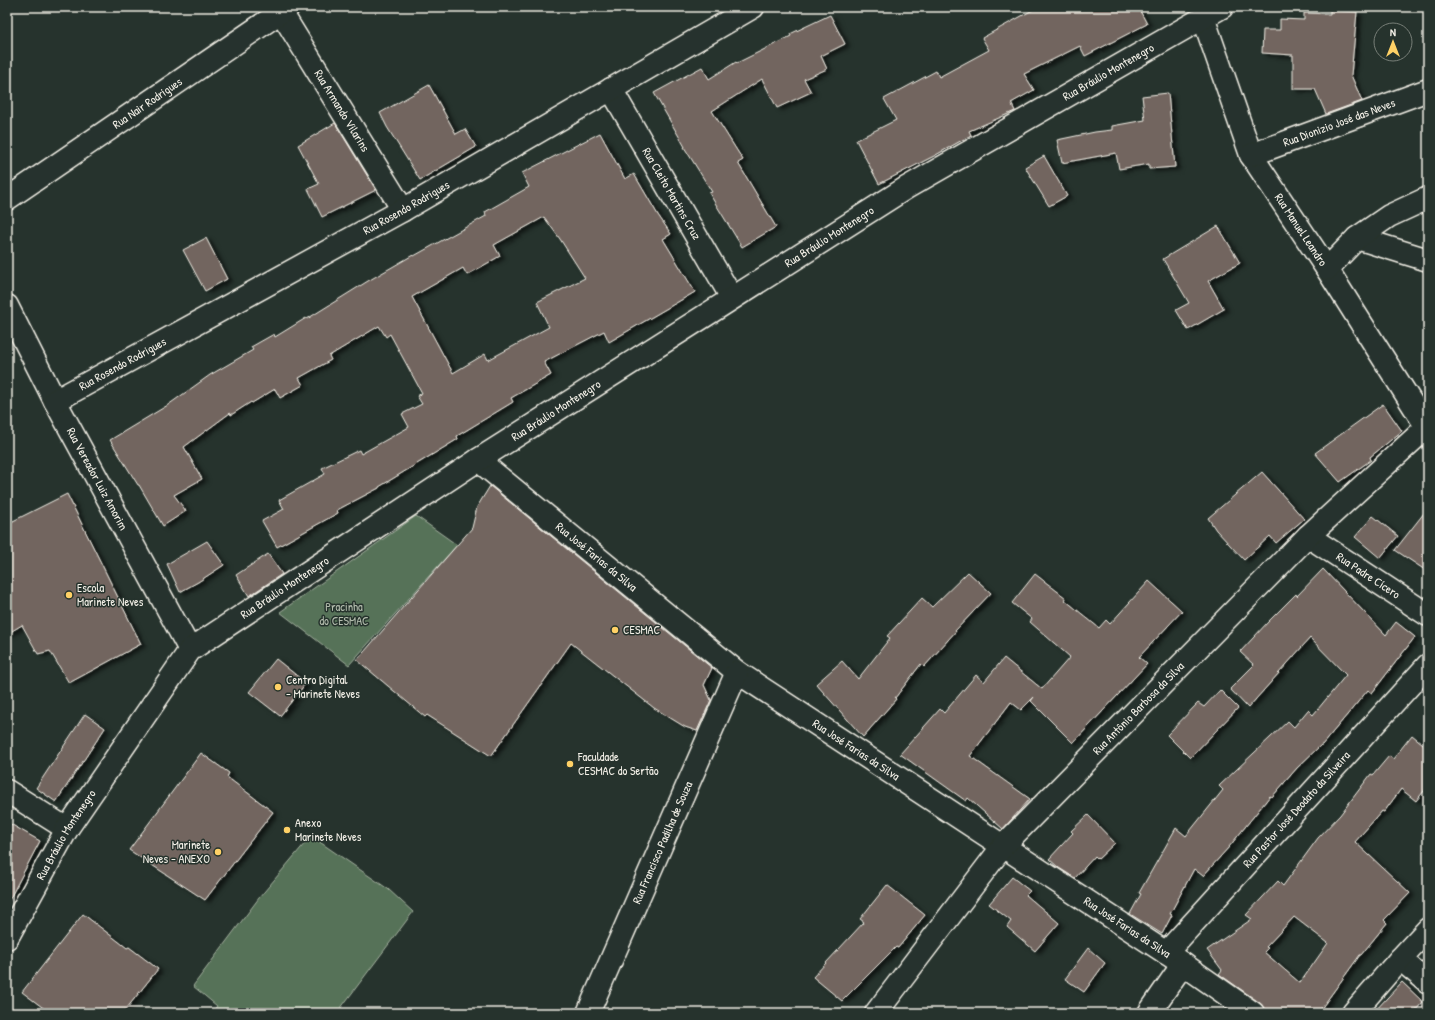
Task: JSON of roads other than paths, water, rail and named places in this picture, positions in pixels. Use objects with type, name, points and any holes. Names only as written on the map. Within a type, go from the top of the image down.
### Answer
[{"type":"street","name":"Rua Rosendo Rodrigues","points":[[55,401],[403,210],[754,7]]},
{"type":"street","name":"Rua Bráulio Montenegro","points":[[7,938],[67,829],[190,650],[478,460],[906,188],[1202,17],[1222,7]]},
{"type":"street","name":"Rua Nair Rodrigues","points":[[7,199],[284,9]]},
{"type":"street","name":"Rua Armando Vilarins","points":[[284,9],[403,210]]},
{"type":"street","name":"Rua Manuel Leandro","points":[[1202,17],[1251,155],[1327,269],[1427,428]]},
{"type":"street","name":"Rua Cleito Martins Cruz","points":[[611,89],[732,298]]},
{"type":"street","name":"Rua Dionizio José das Neves","points":[[1251,155],[1428,90]]},
{"type":"street","points":[[1327,269],[1357,238],[1388,216],[1428,198]]},
{"type":"street","points":[[1357,238],[1428,260]]},
{"type":"street","name":"Rua Vereador Luiz Amorim","points":[[7,306],[55,401],[190,650]]},
{"type":"street","name":"Rua Antônio Barbosa da Silva","points":[[876,1013],[1002,846],[1308,536],[1427,428]]},
{"type":"street","name":"Rua José Farias da Silva","points":[[478,460],[737,672],[1174,958],[1253,1013]]},
{"type":"street","name":"Rua Padre Cícero","points":[[1308,536],[1428,615]]},
{"type":"street","name":"Rua Pastor José Deodato da Silveira","points":[[1149,1013],[1174,958],[1428,666]]},
{"type":"street","name":"Rua Francisco Padilha de Souza","points":[[588,1013],[737,672]]},
{"type":"street","points":[[7,791],[67,829]]},
{"type":"street","points":[[1353,1013],[1428,929]]},
{"type":"street","points":[[1400,959],[1428,982]]},
{"type":"place","name":"Escola Marinete Neves","points":[[69,595]]},
{"type":"place","name":"CESMAC","points":[[615,630]]},
{"type":"place","name":"Centro Digital - Marinete Neves","points":[[278,687]]},
{"type":"place","name":"Faculdade CESMAC do Sertão","points":[[570,764]]},
{"type":"place","name":"Anexo Marinete Neves","points":[[287,830]]},
{"type":"place","name":"Marinete Neves - ANEXO","points":[[218,852]]},
{"type":"park label","name":"Pracinha do CESMAC","points":[[344,614]]}]
